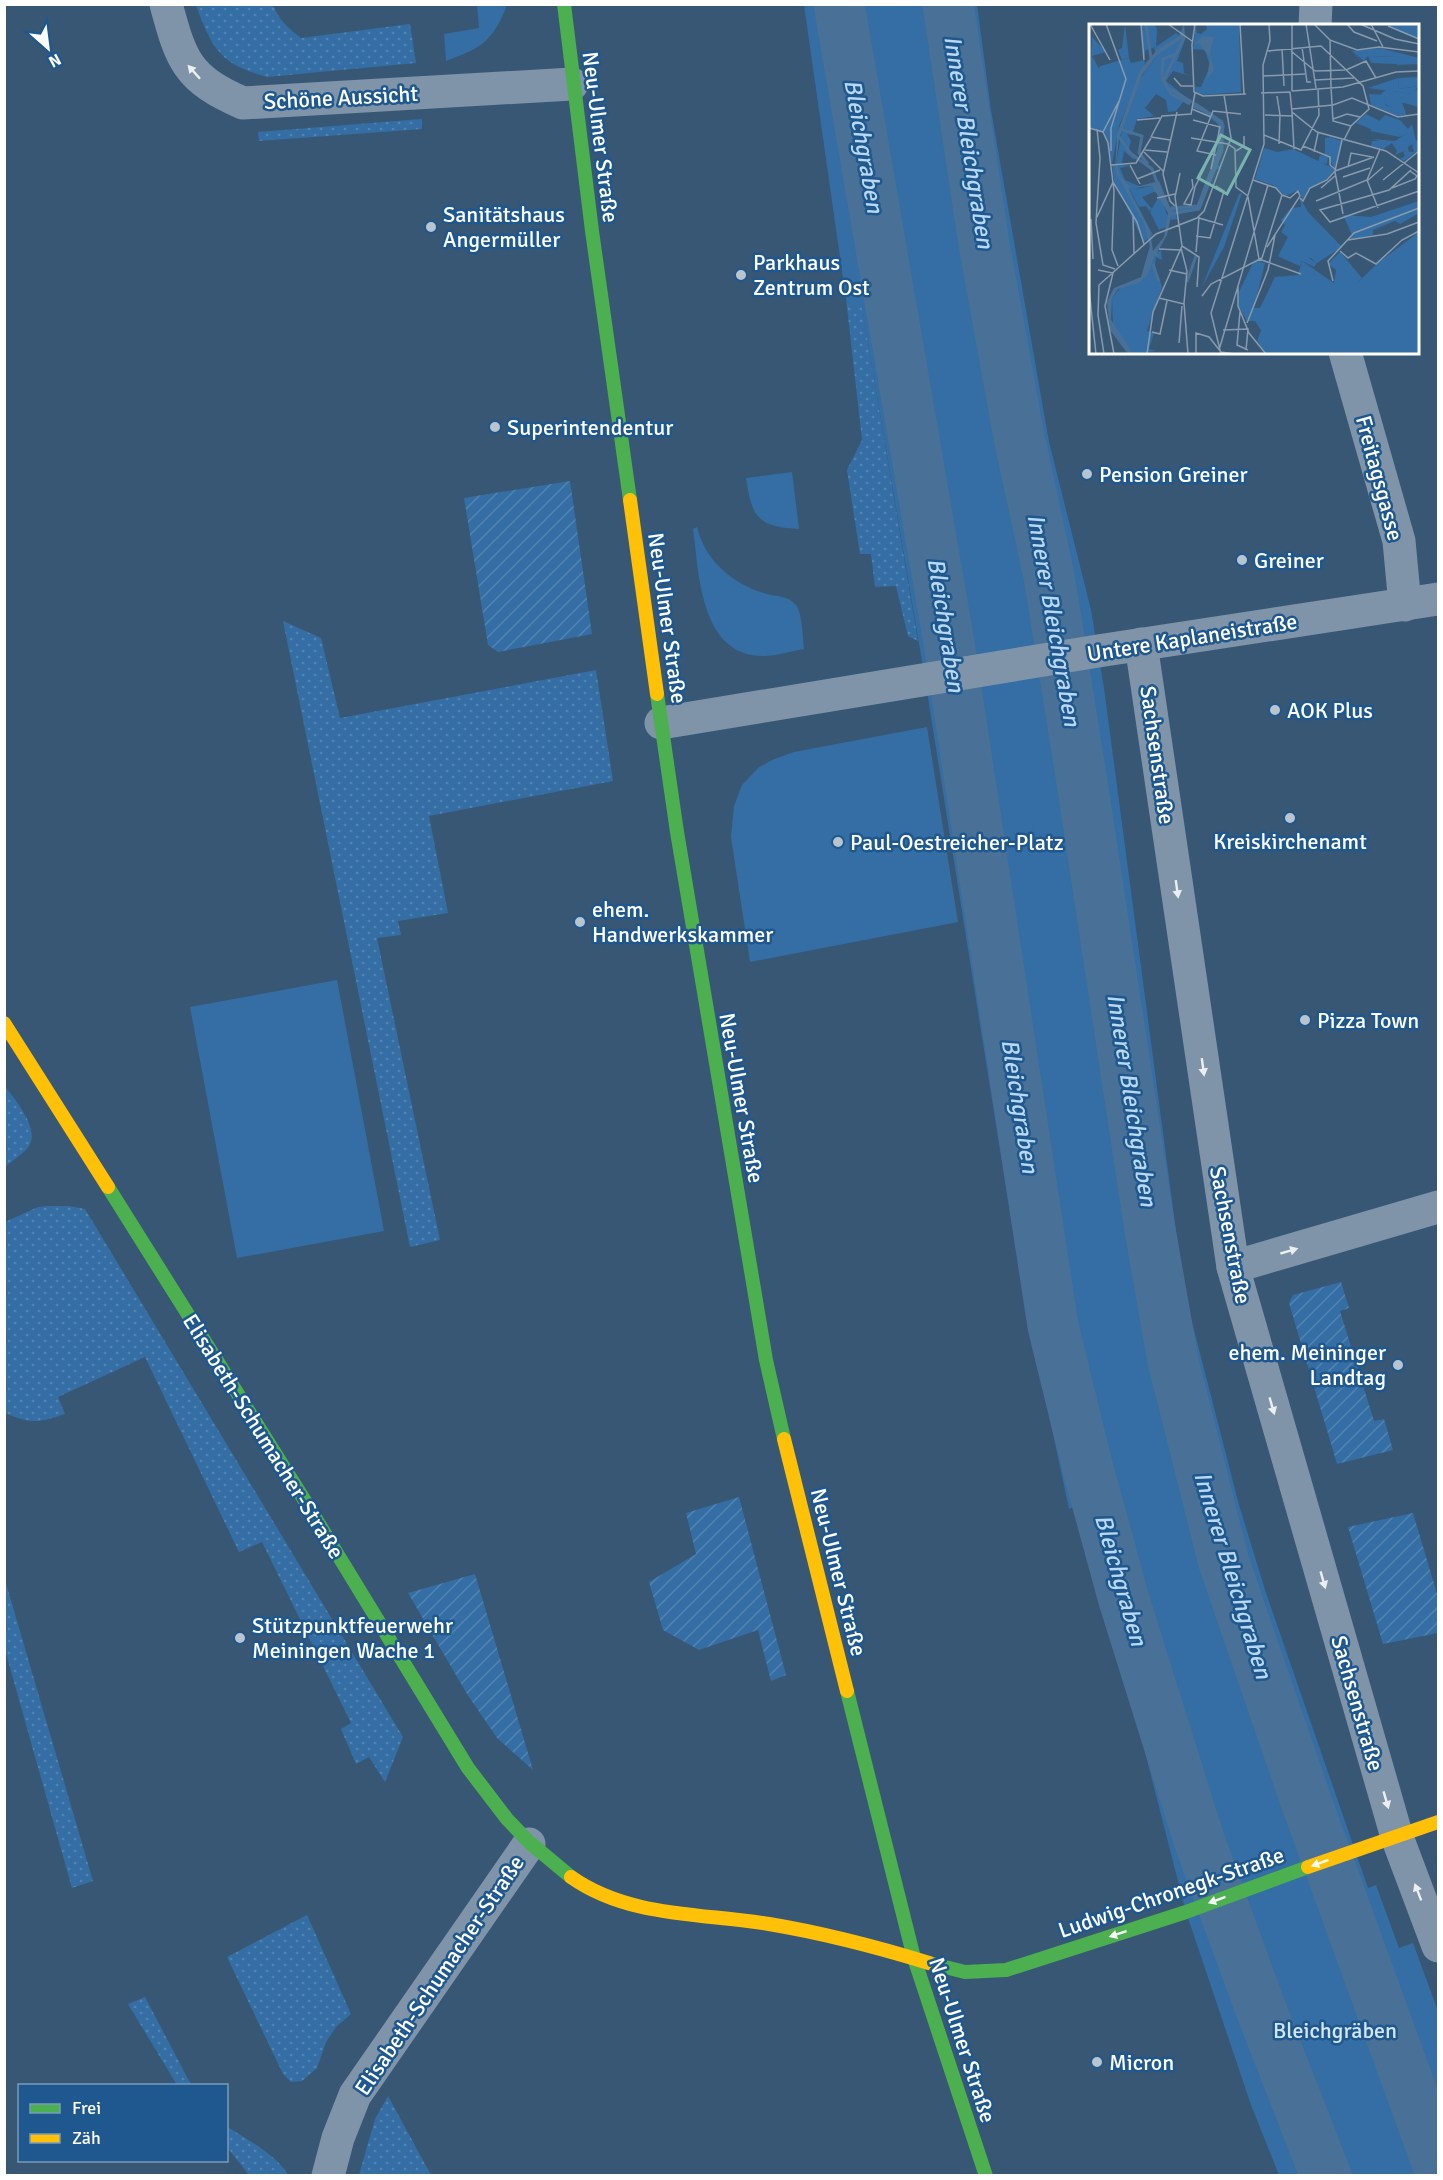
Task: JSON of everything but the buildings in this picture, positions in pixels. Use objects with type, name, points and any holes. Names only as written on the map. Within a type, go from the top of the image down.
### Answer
[{"type":"main road","name":"Neu-Ulmer Straße","points":[[564,4],[572,84],[661,723],[695,945],[766,1360],[791,1469],[914,1958],[986,2175]]},
{"type":"main road","name":"Elisabeth-Schumacher-Straße","points":[[4,1023],[287,1473],[470,1772],[504,1818],[555,1866],[585,1886],[650,1909],[673,1914],[750,1921],[914,1958]]},
{"type":"main road","name":"Ludwig-Chronegk-Straße","points":[[914,1958],[962,1973],[982,1974],[1006,1970],[1174,1916],[1438,1822]]},
{"type":"street","name":"Schöne Aussicht","points":[[166,4],[183,59],[199,78],[219,93],[243,103],[572,84]]},
{"type":"street","points":[[1315,24],[1316,4]]},
{"type":"street","name":"Freitagsgasse","points":[[1346,354],[1400,541],[1405,605]]},
{"type":"street","name":"Untere Kaplaneistraße","points":[[661,723],[1141,644],[1438,599]]},
{"type":"street","name":"Sachsenstraße","points":[[1141,644],[1233,1268],[1397,1836],[1438,1946]]},
{"type":"street","points":[[1233,1268],[1438,1207]]},
{"type":"street","name":"Elisabeth-Schumacher-Straße","points":[[328,2175],[338,2138],[355,2095],[530,1844]]},
{"type":"green space","points":[[196,5],[273,5],[284,23],[301,38],[410,24],[416,63],[267,77],[238,66],[220,53],[207,33]]},
{"type":"green space","points":[[477,5],[507,5],[497,27],[485,42],[469,52],[446,61],[444,34],[479,28]]},
{"type":"green space","name":"Bleichgräben","points":[[804,5],[977,5],[991,110],[1049,442],[1091,610],[1104,688],[1184,1291],[1239,1505],[1266,1593],[1368,1888],[1376,1885],[1399,1948],[1413,1943],[1438,2011],[1438,2175],[1279,2175],[1251,2105],[1186,1912],[1139,1729],[1075,1506],[1069,1509],[1021,1282],[925,679],[862,307],[847,307]]},
{"type":"green space","points":[[422,119],[422,129],[259,141],[258,132]]},
{"type":"green space","points":[[862,306],[918,641],[908,636],[896,586],[875,587],[871,554],[860,554],[847,470],[862,440],[847,307]]},
{"type":"green space","points":[[792,472],[799,529],[774,526],[759,517],[751,502],[746,478]]},
{"type":"green space","points":[[570,481],[592,634],[498,652],[488,645],[464,498]]},
{"type":"green space","points":[[697,527],[707,551],[732,578],[755,590],[786,598],[796,605],[801,619],[804,649],[763,656],[742,652],[726,642],[715,627],[701,589],[693,529]]},
{"type":"green space","points":[[283,621],[321,638],[340,718],[596,670],[613,781],[429,816],[448,913],[398,921],[401,935],[377,938],[440,1240],[410,1247]]},
{"type":"green space","name":"Paul-Oestreicher-Platz","points":[[927,727],[958,922],[750,962],[731,837],[734,806],[742,785],[758,768],[794,752]]},
{"type":"green space","points":[[337,980],[384,1231],[237,1258],[190,1007]]},
{"type":"green space","points":[[4,1085],[26,1116],[32,1134],[27,1149],[5,1167]]},
{"type":"green space","points":[[38,1207],[85,1209],[403,1737],[385,1782],[369,1757],[356,1764],[341,1729],[351,1723],[262,1542],[239,1552],[145,1357],[58,1397],[65,1414],[28,1421],[5,1413],[5,1222]]},
{"type":"green space","points":[[1341,1282],[1349,1308],[1340,1311],[1374,1421],[1384,1419],[1393,1450],[1337,1464],[1289,1303],[1293,1295]]},
{"type":"green space","points":[[739,1497],[786,1675],[771,1681],[758,1630],[699,1650],[663,1630],[649,1582],[696,1554],[686,1513]]},
{"type":"green space","points":[[1413,1513],[1438,1597],[1438,1633],[1383,1644],[1348,1527]]},
{"type":"green space","points":[[475,1574],[533,1770],[497,1738],[467,1694],[408,1593]]},
{"type":"green space","points":[[5,1580],[93,1881],[72,1888],[5,1650]]},
{"type":"green space","points":[[307,1915],[351,2014],[336,2027],[326,2042],[317,2068],[302,2081],[291,2082],[283,2074],[227,1957]]},
{"type":"green space","points":[[145,1997],[191,2084],[176,2084],[128,2004]]},
{"type":"green space","points":[[388,2096],[431,2175],[359,2175],[375,2119]]},
{"type":"green space","points":[[228,2127],[269,2154],[288,2175],[249,2175],[228,2148]]},
{"type":"waterway","name":"Bleichgraben","points":[[839,4],[949,643],[1053,1326],[1087,1465],[1124,1600],[1199,1840],[1260,2007],[1326,2176]]},
{"type":"waterway","name":"Innerer Bleichgraben","points":[[948,4],[984,244],[1019,437],[1049,576],[1150,1230],[1173,1361],[1224,1563],[1306,1801],[1438,2165]]},
{"type":"traffic: fast","points":[[564,4],[592,231],[630,500]]},
{"type":"traffic: fast","points":[[657,694],[677,832],[766,1360],[784,1439]]},
{"type":"traffic: fast","points":[[108,1187],[305,1501],[468,1768],[507,1819],[529,1842],[571,1877]]},
{"type":"traffic: fast","points":[[847,1691],[914,1958],[986,2176]]},
{"type":"traffic: fast","points":[[929,1963],[965,1972],[1006,1970],[1186,1912],[1308,1867]]},
{"type":"traffic: slow","points":[[630,500],[657,694]]},
{"type":"traffic: slow","points":[[4,1023],[108,1187]]},
{"type":"traffic: slow","points":[[784,1439],[847,1691]]},
{"type":"traffic: slow","points":[[1308,1867],[1438,1822]]},
{"type":"traffic: slow","points":[[571,1877],[593,1890],[642,1907],[789,1928],[850,1941],[929,1963]]},
{"type":"place","name":"Sanitätshaus Angermüller","points":[[431,227]]},
{"type":"place","name":"Parkhaus Zentrum Ost","points":[[741,275]]},
{"type":"place","name":"Superintendentur","points":[[495,427]]},
{"type":"place","name":"Pension Greiner","points":[[1087,474]]},
{"type":"place","name":"Greiner","points":[[1242,560]]},
{"type":"place","name":"AOK Plus","points":[[1275,710]]},
{"type":"place","name":"Kreiskirchenamt","points":[[1290,818]]},
{"type":"place","name":"Paul-Oestreicher-Platz","points":[[838,842]]},
{"type":"place","name":"ehem. Handwerkskammer","points":[[580,922]]},
{"type":"place","name":"Pizza Town","points":[[1305,1020]]},
{"type":"place","name":"ehem. Meininger Landtag","points":[[1398,1365]]},
{"type":"place","name":"Stützpunktfeuerwehr Meiningen Wache 1","points":[[240,1638]]},
{"type":"place","name":"Micron","points":[[1097,2062]]}]
